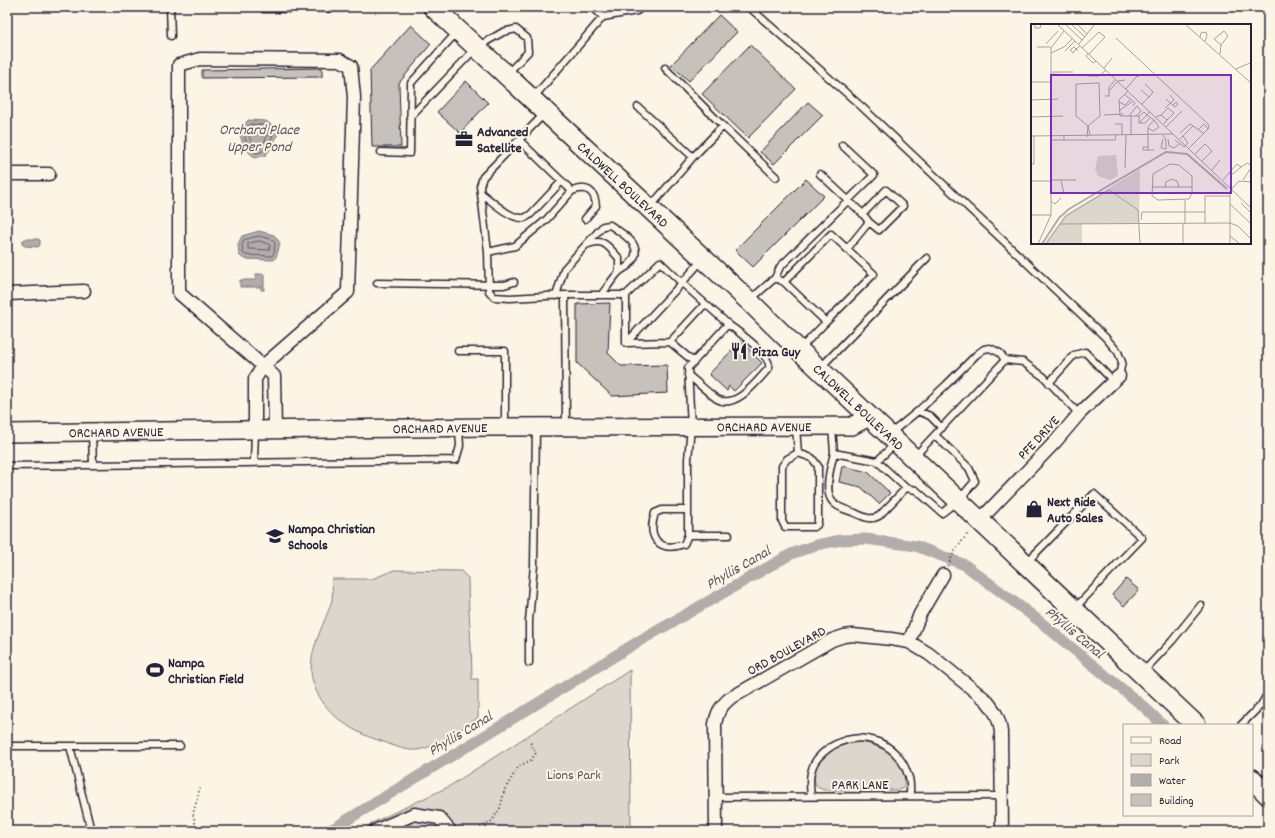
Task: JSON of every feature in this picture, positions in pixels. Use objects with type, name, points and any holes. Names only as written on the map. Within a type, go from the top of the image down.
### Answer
[{"type":"main road","name":"CALDWELL BOULEVARD","points":[[439,9],[458,30],[749,301],[959,500],[975,526],[1026,564],[1195,724]]},
{"type":"main road","points":[[1253,780],[1268,795]]},
{"type":"street","points":[[255,430],[255,379],[263,366],[348,292],[354,91],[351,66],[340,60],[200,59],[180,65],[179,293],[263,366],[274,376],[275,430]]},
{"type":"street","points":[[7,174],[50,174]]},
{"type":"street","points":[[7,294],[84,291]]},
{"type":"street","name":"PFE DRIVE","points":[[975,526],[1056,441],[1079,414],[1116,379]]},
{"type":"street","name":"ORCHARD AVENUE","points":[[7,433],[506,427],[852,426],[870,416]]},
{"type":"street","points":[[909,642],[920,614],[945,571]]},
{"type":"street","name":"ORD BOULEVARD","points":[[716,831],[715,724],[716,715],[721,706],[729,699],[832,640],[853,635],[909,642],[929,654],[986,700],[993,708],[999,718],[1001,732],[1002,831]]},
{"type":"street","points":[[375,831],[414,814],[439,818],[450,831]]},
{"type":"lane","points":[[170,7],[171,36]]},
{"type":"lane","points":[[264,9],[346,7]]},
{"type":"lane","points":[[593,7],[603,17]]},
{"type":"lane","points":[[532,99],[603,17],[637,11],[641,7]]},
{"type":"lane","points":[[749,7],[862,107],[1105,337],[1118,352],[1122,362],[1116,379],[1085,352],[1074,355],[1049,382]]},
{"type":"lane","points":[[410,117],[477,47],[503,32],[516,29],[526,38],[528,52],[506,75]]},
{"type":"lane","points":[[381,152],[410,153],[411,83],[458,30]]},
{"type":"lane","points":[[664,68],[776,177]]},
{"type":"lane","points":[[638,107],[693,157]]},
{"type":"lane","points":[[546,112],[483,177],[480,186],[488,252],[489,291],[494,297],[510,298],[565,295],[626,295],[660,262],[705,304],[764,355],[769,362],[769,368],[742,396],[737,399],[727,401],[718,399],[688,374]]},
{"type":"lane","points":[[649,209],[693,157],[723,126]]},
{"type":"lane","points":[[519,140],[572,191]]},
{"type":"lane","points":[[749,301],[775,278],[780,267],[874,175],[842,145]]},
{"type":"lane","points":[[820,174],[879,230],[903,206],[886,190],[863,214]]},
{"type":"lane","points":[[482,194],[508,214],[525,218],[531,214],[562,181]]},
{"type":"lane","points":[[488,252],[515,246],[546,220],[572,191],[579,188],[589,190],[595,197],[596,206],[585,219]]},
{"type":"lane","points":[[848,249],[869,222]]},
{"type":"lane","points":[[556,296],[564,269],[603,226],[610,225],[632,241],[636,249],[636,254],[629,265],[619,272],[602,295]]},
{"type":"lane","points":[[784,282],[831,234],[874,274],[799,350]]},
{"type":"lane","points":[[584,246],[595,241],[600,241],[607,246],[619,258],[619,272]]},
{"type":"lane","points":[[819,368],[927,258]]},
{"type":"lane","points":[[626,343],[703,259]]},
{"type":"lane","points":[[775,278],[784,282],[826,322]]},
{"type":"lane","points":[[377,283],[504,285],[514,282]]},
{"type":"lane","points":[[565,295],[566,427]]},
{"type":"lane","points":[[626,295],[626,343]]},
{"type":"lane","points":[[670,342],[705,304]]},
{"type":"lane","points":[[688,510],[662,510],[655,513],[653,519],[653,534],[657,542],[663,547],[673,548],[684,544],[688,535],[688,510],[688,459],[691,427],[688,368],[728,324]]},
{"type":"lane","points":[[626,343],[670,342],[694,362]]},
{"type":"lane","points":[[877,462],[894,438],[918,411],[984,349],[990,348],[1000,353],[1005,360],[1023,362],[1044,377],[1079,414]]},
{"type":"lane","points":[[458,351],[505,351],[506,427]]},
{"type":"lane","points":[[914,457],[1005,360]]},
{"type":"lane","points":[[918,411],[930,416],[942,428]]},
{"type":"lane","points":[[796,425],[798,454]]},
{"type":"lane","points":[[832,426],[834,453],[829,478],[829,488],[830,498],[833,503],[867,518],[874,519],[879,516],[906,488]]},
{"type":"lane","points":[[529,663],[529,621],[534,564],[536,427]]},
{"type":"lane","points":[[7,466],[185,465],[254,462],[456,460],[460,446],[458,428]]},
{"type":"lane","points":[[254,462],[255,430]]},
{"type":"lane","points":[[92,432],[93,465]]},
{"type":"lane","points":[[834,453],[877,462],[906,488],[916,490],[942,513],[959,500],[975,481],[969,468],[935,435]]},
{"type":"lane","points":[[798,454],[812,458],[818,466],[818,525],[814,527],[785,527],[782,521],[782,466],[787,459],[798,454]]},
{"type":"lane","points":[[1026,564],[1094,494],[1142,538],[1074,609]]},
{"type":"lane","points":[[688,535],[729,535]]},
{"type":"lane","points":[[1142,673],[1172,641],[1201,605]]},
{"type":"lane","points":[[1242,724],[1266,701],[1268,693]]},
{"type":"lane","name":"PARK LANE","points":[[810,796],[812,768],[817,758],[824,751],[835,744],[847,739],[859,738],[879,742],[896,754],[903,763],[908,774],[910,796]]},
{"type":"lane","points":[[7,746],[180,746]]},
{"type":"lane","points":[[70,746],[91,831]]},
{"type":"lane","name":"PARK LANE","points":[[716,796],[1002,796]]},
{"type":"path","points":[[945,571],[954,552],[975,526]]},
{"type":"path","points":[[478,831],[480,828],[492,821],[500,808],[505,789],[520,766],[531,760],[536,753],[530,742]]},
{"type":"path","points":[[197,831],[193,814],[200,788]]},
{"type":"green space","points":[[394,570],[461,571],[468,578],[472,679],[478,679],[478,718],[441,741],[417,750],[400,748],[372,738],[345,724],[324,704],[312,679],[311,670],[313,651],[332,600],[332,579],[372,579]]},
{"type":"green space","name":"Lions Park","points":[[630,670],[631,831],[359,831],[374,822],[448,787]]},
{"type":"green space","points":[[858,742],[877,747],[890,754],[895,759],[904,777],[905,782],[903,788],[898,790],[824,790],[817,787],[814,780],[814,773],[821,760],[839,746]]},
{"type":"water","name":"Orchard Place Upper Pond","points":[[248,120],[266,121],[279,131],[273,145],[266,155],[255,158],[243,143],[240,132]]},
{"type":"water","points":[[259,231],[274,235],[280,243],[274,260],[244,259],[239,255],[238,244],[242,236]]},
{"type":"water","points":[[25,239],[38,239],[40,240],[40,245],[38,247],[25,246],[22,244],[22,241]]},
{"type":"water","points":[[256,274],[264,274],[264,290],[261,290],[261,287],[240,287],[240,280],[256,280]]},
{"type":"building","points":[[719,15],[737,32],[689,81],[671,65]]},
{"type":"building","points":[[411,25],[431,44],[399,83],[401,147],[372,147],[370,70]]},
{"type":"building","points":[[750,45],[796,89],[748,138],[702,94]]},
{"type":"building","points":[[322,68],[322,77],[202,78],[202,70]]},
{"type":"building","points":[[466,81],[488,103],[460,133],[437,112]]},
{"type":"building","points":[[808,102],[823,115],[774,164],[760,152]]},
{"type":"building","points":[[806,179],[824,196],[753,267],[735,250]]},
{"type":"building","points":[[610,303],[608,353],[621,366],[667,365],[668,393],[612,396],[577,363],[577,304]]},
{"type":"building","points":[[741,341],[762,363],[734,391],[729,386],[727,391],[709,374]]},
{"type":"building","points":[[842,466],[868,472],[890,493],[879,504],[861,487],[839,482]]},
{"type":"building","points":[[1126,579],[1139,590],[1124,606],[1112,595]]},
{"type":"waterway","name":"Phyllis Canal","points":[[329,831],[636,643],[791,554],[816,545],[841,540],[866,539],[916,546],[965,565],[1038,620],[1144,707],[1162,724]]},
{"type":"place","name":"Advanced Satellite","points":[[464,139]]},
{"type":"place","name":"Pizza Guy","points":[[739,351]]},
{"type":"place","name":"Next Ride Auto Sales","points":[[1034,509]]},
{"type":"place","name":"Nampa Christian Schools","points":[[275,536]]},
{"type":"place","name":"Nampa Christian Field","points":[[155,670]]}]
